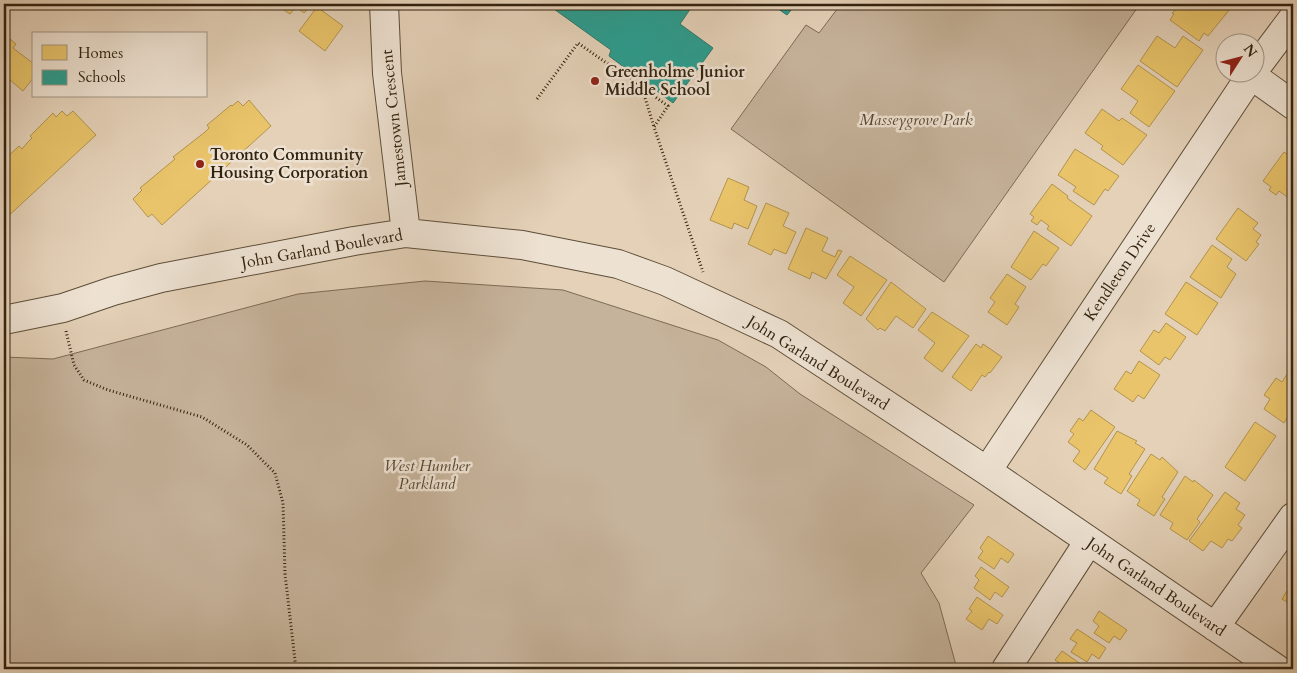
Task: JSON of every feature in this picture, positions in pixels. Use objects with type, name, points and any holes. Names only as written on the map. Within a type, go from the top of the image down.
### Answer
[{"type":"street","name":"Jamestown Crescent","points":[[384,4],[387,74],[406,233]]},
{"type":"street","name":"Kendleton Drive","points":[[1264,58],[1293,18]]},
{"type":"street","name":"Kendleton Drive","points":[[987,471],[1247,82]]},
{"type":"street","points":[[1264,82],[1293,104]]},
{"type":"street","name":"John Garland Boulevard","points":[[4,320],[63,308],[113,291],[161,278],[354,241],[406,233],[522,245],[618,264],[665,281],[779,334],[987,471],[1277,669]]},
{"type":"street","points":[[1216,627],[1293,517]]},
{"type":"street","points":[[1006,669],[1089,541]]},
{"type":"path","points":[[537,99],[578,43],[668,106],[654,128]]},
{"type":"path","points":[[642,88],[712,302]]},
{"type":"path","points":[[63,308],[74,365],[84,380],[108,390],[202,417],[247,445],[274,473],[283,503],[285,574],[296,669]]},
{"type":"green space","name":"Masseygrove Park","points":[[841,4],[1140,4],[944,282],[731,129],[806,25],[819,33]]},
{"type":"green space","name":"West Humber Parkland","points":[[425,281],[563,290],[718,340],[766,367],[800,394],[974,505],[921,573],[939,603],[957,669],[4,669],[4,357],[53,359],[298,294]]},
{"type":"building: Homes","points":[[275,4],[312,4],[304,13],[296,7],[290,14]]},
{"type":"building: Homes","points":[[1182,4],[1222,4],[1230,9],[1208,36],[1204,33],[1199,41],[1170,20],[1174,14],[1172,13]]},
{"type":"building: Homes","points":[[317,7],[343,26],[325,51],[299,31]]},
{"type":"building: Homes","points":[[4,34],[16,44],[13,48],[32,62],[32,80],[23,91],[4,75]]},
{"type":"building: Homes","points":[[1157,36],[1175,48],[1183,36],[1203,50],[1177,87],[1140,61]]},
{"type":"building: Homes","points":[[1138,65],[1175,91],[1149,127],[1130,113],[1138,101],[1121,89]]},
{"type":"building: Homes","name":"Toronto Community Housing Corporation","points":[[249,100],[271,126],[162,225],[152,214],[148,217],[133,199],[142,190],[140,188],[175,159],[173,157],[205,132],[209,128],[207,125],[231,105],[238,101],[243,106]]},
{"type":"building: Homes","points":[[1102,109],[1119,121],[1122,118],[1147,135],[1123,165],[1101,149],[1103,146],[1085,133]]},
{"type":"building: Homes","points":[[62,111],[67,116],[73,111],[96,135],[4,220],[4,160],[19,146],[22,149],[32,138],[30,136],[53,113],[56,117]]},
{"type":"building: Homes","points":[[1075,149],[1119,176],[1108,191],[1105,189],[1094,205],[1073,191],[1076,187],[1058,175]]},
{"type":"building: Homes","points":[[1284,152],[1293,158],[1293,201],[1279,191],[1276,195],[1269,190],[1271,187],[1263,181]]},
{"type":"building: Homes","points":[[728,178],[749,187],[744,200],[757,206],[748,229],[734,223],[732,229],[710,220]]},
{"type":"building: Homes","points":[[1052,184],[1068,196],[1067,198],[1092,216],[1071,246],[1047,229],[1049,226],[1041,220],[1037,225],[1031,221],[1034,217],[1030,214]]},
{"type":"building: Homes","points":[[766,203],[789,213],[783,226],[796,232],[786,254],[774,249],[771,255],[748,244]]},
{"type":"building: Homes","points":[[1238,208],[1258,223],[1253,229],[1261,235],[1256,242],[1259,244],[1246,261],[1216,239]]},
{"type":"building: Homes","points":[[806,228],[828,238],[822,251],[835,257],[838,250],[842,251],[826,279],[812,272],[810,279],[788,269]]},
{"type":"building: Homes","points":[[1034,231],[1059,248],[1046,266],[1043,264],[1031,280],[1011,267]]},
{"type":"building: Homes","points":[[1212,245],[1232,259],[1227,267],[1236,274],[1221,298],[1190,277]]},
{"type":"building: Homes","points":[[850,256],[887,280],[861,316],[843,303],[854,287],[837,275]]},
{"type":"building: Homes","points":[[1007,274],[1026,287],[1015,304],[1019,307],[1007,325],[988,312],[995,302],[990,298]]},
{"type":"building: Homes","points":[[891,282],[926,309],[913,328],[896,316],[885,331],[880,328],[878,330],[866,319]]},
{"type":"building: Homes","points":[[1186,282],[1218,303],[1197,335],[1165,314]]},
{"type":"building: Homes","points":[[932,312],[969,336],[942,372],[924,358],[935,343],[918,330]]},
{"type":"building: Homes","points":[[1166,323],[1186,337],[1170,360],[1165,357],[1159,365],[1140,351],[1154,330],[1159,333]]},
{"type":"building: Homes","points":[[976,344],[981,348],[983,344],[1002,357],[990,373],[985,377],[982,375],[971,391],[952,377]]},
{"type":"building: Homes","points":[[1139,361],[1160,375],[1144,399],[1138,395],[1133,402],[1114,389],[1126,371],[1131,374]]},
{"type":"building: Homes","points":[[1293,365],[1293,409],[1284,423],[1264,409],[1270,399],[1264,395],[1276,378],[1282,382]]},
{"type":"building: Homes","points":[[1091,410],[1115,427],[1085,470],[1073,461],[1080,451],[1068,442],[1074,434],[1070,431],[1079,418],[1083,421]]},
{"type":"building: Homes","points":[[1255,422],[1276,436],[1245,481],[1225,467]]},
{"type":"building: Homes","points":[[1117,431],[1137,441],[1135,443],[1145,449],[1129,474],[1132,476],[1121,494],[1104,483],[1108,478],[1094,469]]},
{"type":"building: Homes","points":[[1151,454],[1160,460],[1162,457],[1178,472],[1162,497],[1165,499],[1154,516],[1137,505],[1140,500],[1127,491]]},
{"type":"building: Homes","points":[[1185,476],[1193,482],[1194,480],[1213,495],[1197,519],[1200,522],[1187,540],[1170,529],[1173,523],[1160,515]]},
{"type":"building: Homes","points":[[1225,492],[1240,503],[1236,509],[1245,515],[1238,525],[1242,528],[1232,541],[1228,539],[1222,548],[1211,541],[1203,551],[1189,541]]},
{"type":"building: Homes","points":[[988,536],[1014,554],[1008,563],[1001,558],[994,569],[978,558],[983,551],[980,548]]},
{"type":"building: Homes","points":[[981,567],[1009,587],[1002,597],[995,592],[990,600],[974,588],[979,580],[975,576]]},
{"type":"building: Homes","points":[[1293,581],[1293,606],[1282,599]]},
{"type":"building: Homes","points":[[977,597],[1003,615],[997,624],[989,619],[982,630],[966,619],[972,611],[969,609]]},
{"type":"building: Homes","points":[[1099,611],[1127,630],[1120,640],[1114,636],[1109,643],[1094,633],[1099,626],[1093,621]]},
{"type":"building: Homes","points":[[1077,629],[1106,648],[1099,659],[1092,654],[1087,662],[1071,652],[1077,643],[1070,639]]},
{"type":"building: Homes","points":[[1062,651],[1088,669],[1059,669],[1062,665],[1055,660]]},
{"type":"building: Schools","points":[[547,4],[691,4],[693,5],[680,24],[713,48],[673,103],[609,56],[611,50]]},
{"type":"building: Schools","points":[[771,4],[796,4],[787,15]]},
{"type":"place","name":"Greenholme Junior Middle School","points":[[595,81]]},
{"type":"place","name":"Toronto Community Housing Corporation","points":[[200,164]]}]
